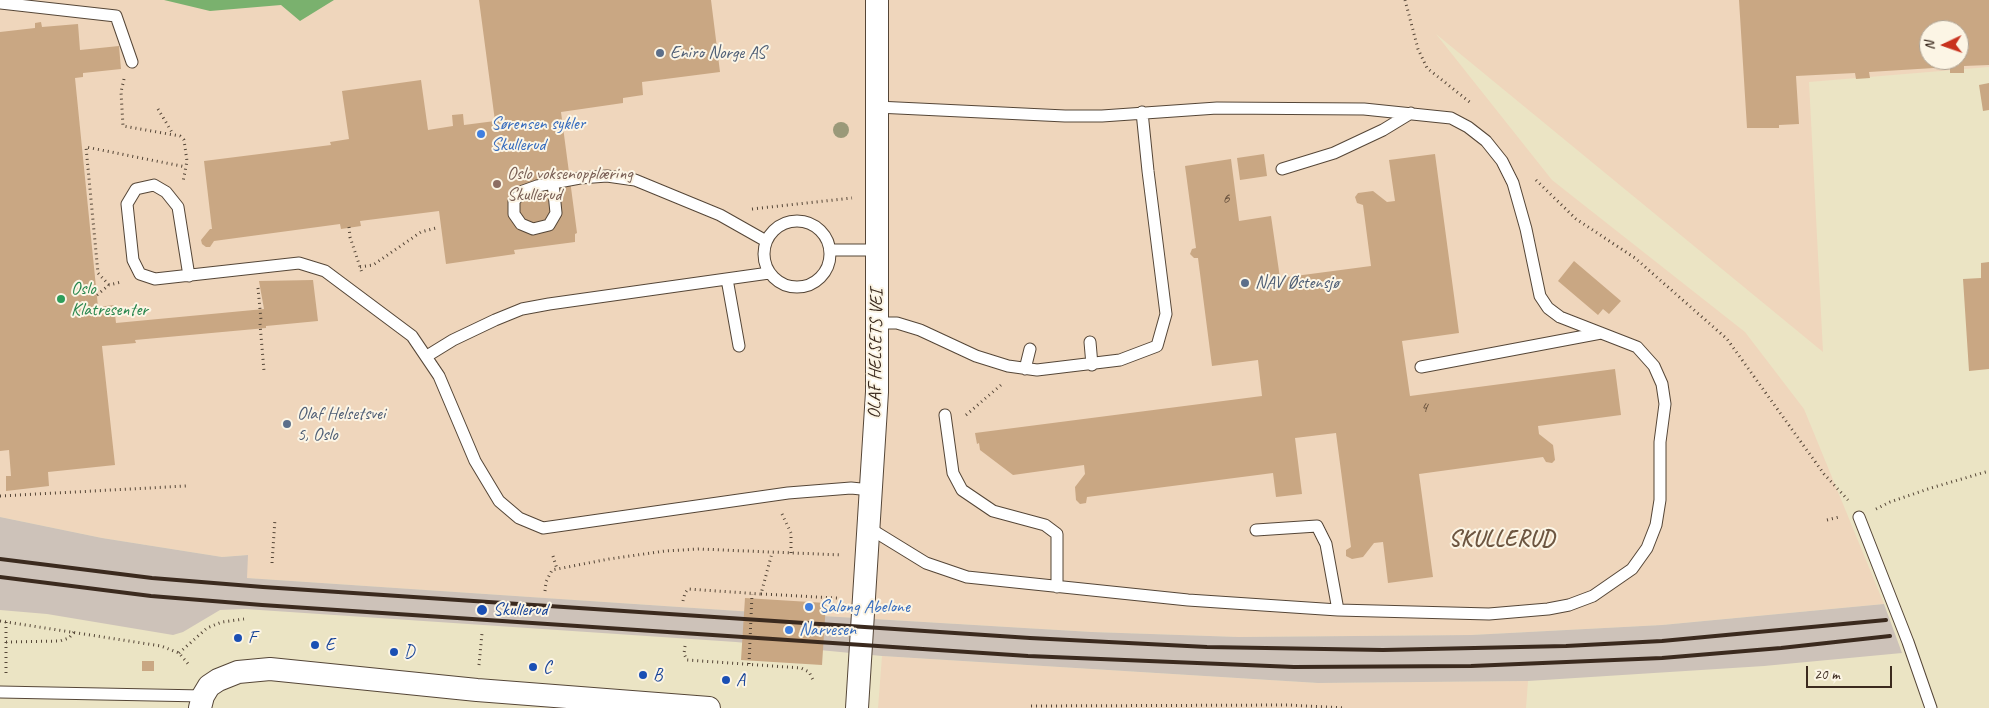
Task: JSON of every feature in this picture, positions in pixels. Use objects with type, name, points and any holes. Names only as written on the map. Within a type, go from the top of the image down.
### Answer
[{"type":"street","name":"OLAF HELSETS VEI","points":[[857,708],[877,392],[877,0]]},
{"type":"street","points":[[201,702],[209,686],[228,675],[253,669],[270,669],[477,690],[709,708]]},
{"type":"lane","points":[[0,3],[116,16],[132,62]]},
{"type":"lane","points":[[869,528],[926,563],[966,577],[1188,600],[1338,610],[1488,614],[1548,609],[1569,605],[1593,596],[1632,569],[1647,548],[1656,526],[1660,500],[1660,442],[1664,404],[1662,384],[1654,366],[1637,347],[1560,317],[1548,308],[1540,296],[1526,229],[1513,183],[1502,161],[1486,141],[1468,127],[1451,118],[1364,108],[1217,108],[1102,116],[1065,116],[878,108]]},
{"type":"lane","points":[[878,322],[897,322],[920,330],[976,356],[1025,369],[1037,370],[1120,360],[1157,346],[1166,314],[1142,112]]},
{"type":"lane","points":[[1282,169],[1334,153],[1383,130],[1411,113]]},
{"type":"lane","points":[[553,183],[556,212],[549,225],[534,229],[521,224],[514,214],[514,201],[523,191],[553,183],[580,178],[607,176],[635,180],[720,215],[766,241]]},
{"type":"lane","points":[[189,276],[178,207],[166,192],[154,185],[136,189],[127,204],[133,260],[140,274],[155,280],[189,276],[256,268],[299,262],[325,271],[412,336],[439,376],[476,461],[499,502],[519,518],[543,528],[773,495],[851,488],[871,490]]},
{"type":"lane","points":[[797,221],[815,226],[827,241],[830,250],[825,272],[818,280],[808,286],[797,288],[786,286],[776,281],[769,273],[764,262],[763,252],[766,241],[778,226],[797,221]]},
{"type":"lane","points":[[830,250],[878,250]]},
{"type":"lane","points":[[427,356],[453,340],[522,309],[769,273]]},
{"type":"lane","points":[[727,279],[739,346]]},
{"type":"lane","points":[[1421,367],[1601,333]]},
{"type":"lane","points":[[1090,342],[1092,364]]},
{"type":"lane","points":[[1025,369],[1030,349]]},
{"type":"lane","points":[[944,415],[953,473],[962,490],[993,511],[1046,525],[1057,534],[1057,587]]},
{"type":"lane","points":[[1859,518],[1908,642],[1931,708]]},
{"type":"lane","points":[[1256,530],[1317,526],[1326,544],[1338,610]]},
{"type":"lane","points":[[3,692],[201,702]]},
{"type":"path","points":[[1405,0],[1418,49],[1427,68],[1478,109]]},
{"type":"path","points":[[125,72],[120,92],[123,126],[180,136],[184,140],[187,161]]},
{"type":"path","points":[[158,109],[174,135]]},
{"type":"path","points":[[1513,183],[1534,178],[1576,219],[1635,258],[1726,339],[1824,474],[1844,494],[1859,518],[1898,499],[1989,471]]},
{"type":"path","points":[[349,228],[366,291],[364,301]]},
{"type":"path","points":[[360,266],[378,262],[421,232],[436,228]]},
{"type":"path","points":[[256,268],[264,371]]},
{"type":"path","points":[[97,295],[109,285],[119,283]]},
{"type":"path","points":[[947,432],[1004,382],[1008,366]]},
{"type":"path","points":[[0,496],[186,486]]},
{"type":"path","points":[[773,495],[791,533],[791,554]]},
{"type":"path","points":[[272,563],[275,519]]},
{"type":"path","points":[[545,591],[546,582],[552,570],[609,558],[665,551],[699,549],[847,555]]},
{"type":"path","points":[[761,594],[772,553]]},
{"type":"path","points":[[552,556],[556,569]]},
{"type":"path","points":[[683,601],[688,590],[844,598]]},
{"type":"path","points":[[749,664],[752,594]]},
{"type":"path","points":[[179,653],[207,628],[222,622],[244,619]]},
{"type":"path","points":[[0,621],[161,646],[179,653],[189,665]]},
{"type":"path","points":[[3,692],[6,622]]},
{"type":"path","points":[[6,642],[60,641],[69,638],[74,632]]},
{"type":"path","points":[[480,659],[482,633]]},
{"type":"path","points":[[685,646],[684,654],[687,660],[801,668],[808,672],[814,682]]},
{"type":"path","points":[[1032,706],[1345,708]]},
{"type":"shaded area","points":[[0,0],[1989,0],[1989,67],[1969,69],[1969,20],[1919,20],[1919,70],[1953,70],[1809,82],[1823,352],[1436,34],[1552,180],[1745,332],[1804,409],[1884,604],[1662,625],[1471,635],[1239,637],[1092,632],[739,611],[247,578],[247,555],[222,557],[102,538],[0,517]]},
{"type":"shaded area","points":[[0,517],[102,538],[222,557],[248,555],[247,578],[739,611],[1092,632],[1239,637],[1471,635],[1662,625],[1884,604],[1902,653],[1764,666],[1528,681],[1318,683],[882,656],[736,642],[245,609],[220,610],[183,632],[173,635],[47,614],[0,610]]},
{"type":"shaded area","points":[[882,656],[1318,683],[1528,681],[1526,708],[878,708]]},
{"type":"green space","points":[[164,0],[334,0],[300,21],[281,5],[210,11]]},
{"type":"building","points":[[479,0],[711,0],[720,72],[642,82],[643,95],[623,98],[623,103],[561,112],[577,233],[575,234],[575,242],[514,250],[515,254],[446,264],[439,211],[360,221],[361,226],[341,229],[340,224],[214,241],[210,247],[202,244],[201,240],[212,229],[204,161],[331,145],[330,142],[349,139],[342,91],[421,80],[428,130],[453,126],[452,115],[463,114],[464,125],[495,121]]},
{"type":"building","points":[[1739,0],[1989,0],[1989,65],[1969,66],[1969,20],[1919,20],[1919,69],[1869,72],[1870,78],[1856,79],[1855,73],[1796,76],[1799,124],[1779,125],[1779,128],[1747,128]]},
{"type":"building","points":[[41,22],[42,27],[78,24],[80,50],[119,46],[121,69],[83,73],[83,77],[75,78],[98,307],[114,305],[116,323],[264,309],[259,281],[313,280],[318,321],[266,326],[266,328],[135,340],[136,343],[102,346],[115,465],[48,472],[49,486],[6,491],[6,476],[11,476],[9,450],[0,451],[0,32],[35,28],[35,23]]},
{"type":"building","points":[[1950,70],[1964,70],[1964,73],[1950,73]]},
{"type":"building","points":[[1989,83],[1989,110],[1983,111],[1979,85]]},
{"type":"building","points":[[1264,154],[1267,176],[1240,180],[1237,158]]},
{"type":"building","points":[[1435,154],[1459,333],[1402,341],[1410,396],[1615,369],[1621,415],[1538,426],[1539,434],[1553,445],[1555,460],[1552,463],[1546,462],[1543,457],[1419,474],[1433,577],[1388,583],[1383,542],[1374,543],[1363,557],[1352,559],[1346,556],[1346,550],[1351,547],[1336,433],[1295,438],[1302,494],[1276,497],[1273,473],[1087,497],[1086,503],[1080,504],[1076,500],[1075,487],[1085,474],[1084,465],[1013,475],[980,450],[975,433],[1262,396],[1258,360],[1212,366],[1198,258],[1194,258],[1190,254],[1192,249],[1196,248],[1185,166],[1231,159],[1239,221],[1271,216],[1280,278],[1371,266],[1363,205],[1357,203],[1355,197],[1358,193],[1373,191],[1387,202],[1395,201],[1389,160]]},
{"type":"building","points":[[1574,261],[1621,301],[1609,314],[1603,309],[1598,315],[1558,281]]},
{"type":"building","points":[[1989,262],[1989,369],[1969,371],[1963,279],[1981,278],[1981,263]]},
{"type":"building","points":[[745,598],[826,603],[822,665],[741,660]]},
{"type":"building","points":[[142,661],[154,661],[154,671],[142,671]]},
{"type":"railway","points":[[0,559],[152,578],[263,587],[1030,638],[1207,647],[1383,650],[1566,646],[1662,641],[1886,620]]},
{"type":"railway","points":[[0,577],[151,596],[262,605],[1028,656],[1294,667],[1471,666],[1662,658],[1890,636]]},
{"type":"place","name":"Eniro Norge AS","points":[[660,53]]},
{"type":"place","name":"Sørensen sykler Skullerud","points":[[481,134]]},
{"type":"place","name":"Oslo voksenopplæring Skullerud","points":[[497,184]]},
{"type":"place","name":"NAV Østensjø","points":[[1245,283]]},
{"type":"place","name":"Oslo Klatresenter","points":[[61,299]]},
{"type":"place","name":"Olaf Helsetsvei 5, Oslo","points":[[287,424]]},
{"type":"place","name":"Salong Abelone","points":[[809,607]]},
{"type":"place","name":"Skullerud","points":[[482,610]]},
{"type":"place","name":"Narvesen","points":[[789,630]]},
{"type":"place","name":"F","points":[[238,638]]},
{"type":"place","name":"E","points":[[315,645]]},
{"type":"place","name":"D","points":[[394,652]]},
{"type":"place","name":"C","points":[[533,667]]},
{"type":"place","name":"B","points":[[643,675]]},
{"type":"place","name":"A","points":[[726,680]]},
{"type":"district","name":"SKULLERUD","points":[[1502,540]]}]
